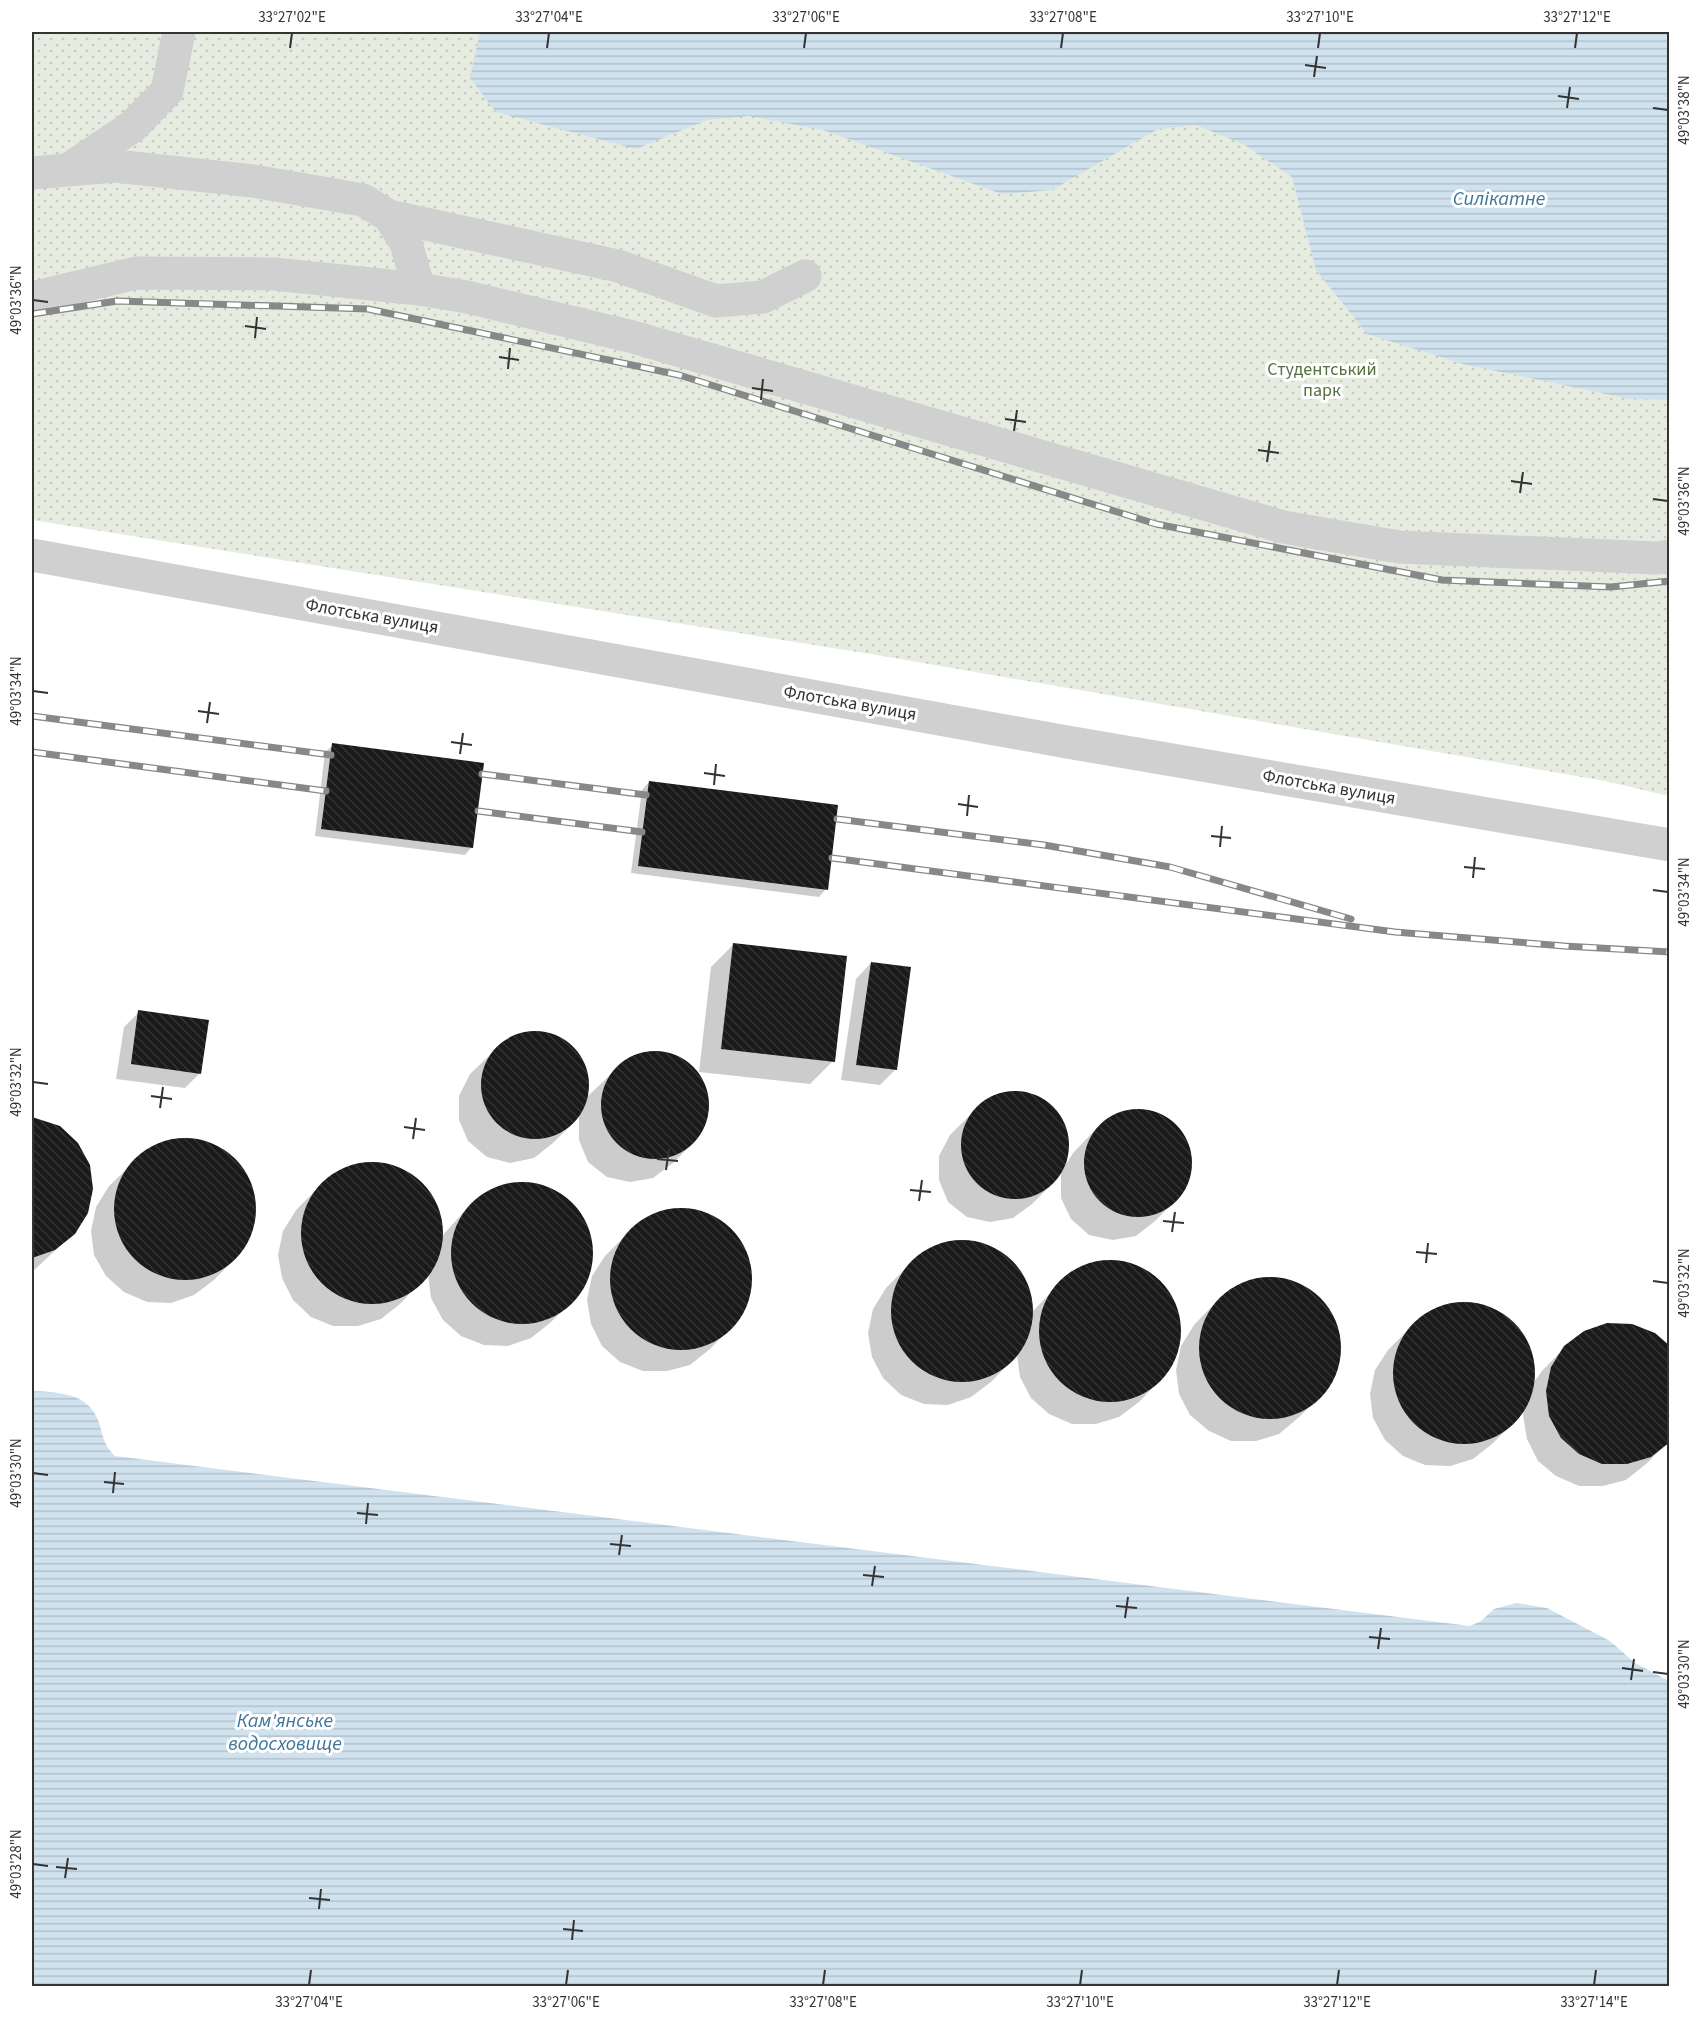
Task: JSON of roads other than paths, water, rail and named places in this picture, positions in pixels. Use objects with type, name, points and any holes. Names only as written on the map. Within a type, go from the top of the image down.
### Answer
[{"type":"street","points":[[67,170],[133,126],[167,91],[179,32]]},
{"type":"street","points":[[32,173],[115,166],[253,181],[363,200],[389,216],[618,266],[716,301],[763,297],[805,276]]},
{"type":"street","points":[[389,216],[406,243],[419,289]]},
{"type":"street","points":[[32,298],[136,273],[274,274],[419,289],[468,297],[633,337],[1283,527],[1399,547],[1658,558],[1670,556]]},
{"type":"street","name":"Флотська вулиця","points":[[32,555],[1067,742],[1670,845]]},
{"type":"water","name":"Силікатне","points":[[480,32],[1669,32],[1669,400],[1630,399],[1463,364],[1367,334],[1316,270],[1292,177],[1243,144],[1196,125],[1158,129],[1052,190],[1002,194],[823,130],[749,116],[707,120],[636,149],[496,112],[470,78]]},
{"type":"water","name":"Кам'янське водосховище","points":[[32,1391],[67,1395],[83,1401],[95,1414],[104,1441],[115,1456],[1470,1626],[1481,1621],[1494,1609],[1516,1603],[1547,1608],[1610,1641],[1635,1663],[1669,1681],[1669,1986],[32,1986]]},
{"type":"railway","points":[[32,314],[117,301],[368,309],[679,375],[1156,524],[1442,580],[1611,587],[1670,581]]},
{"type":"railway","points":[[32,716],[331,755]]},
{"type":"railway","points":[[32,752],[326,791]]},
{"type":"railway","points":[[482,774],[646,795]]},
{"type":"railway","points":[[478,811],[642,832]]},
{"type":"railway","points":[[837,819],[1044,845],[1170,867],[1351,919]]},
{"type":"railway","points":[[832,858],[1395,932],[1670,952]]},
{"type":"park label","name":"Студентський парк","points":[[1322,379]]}]
